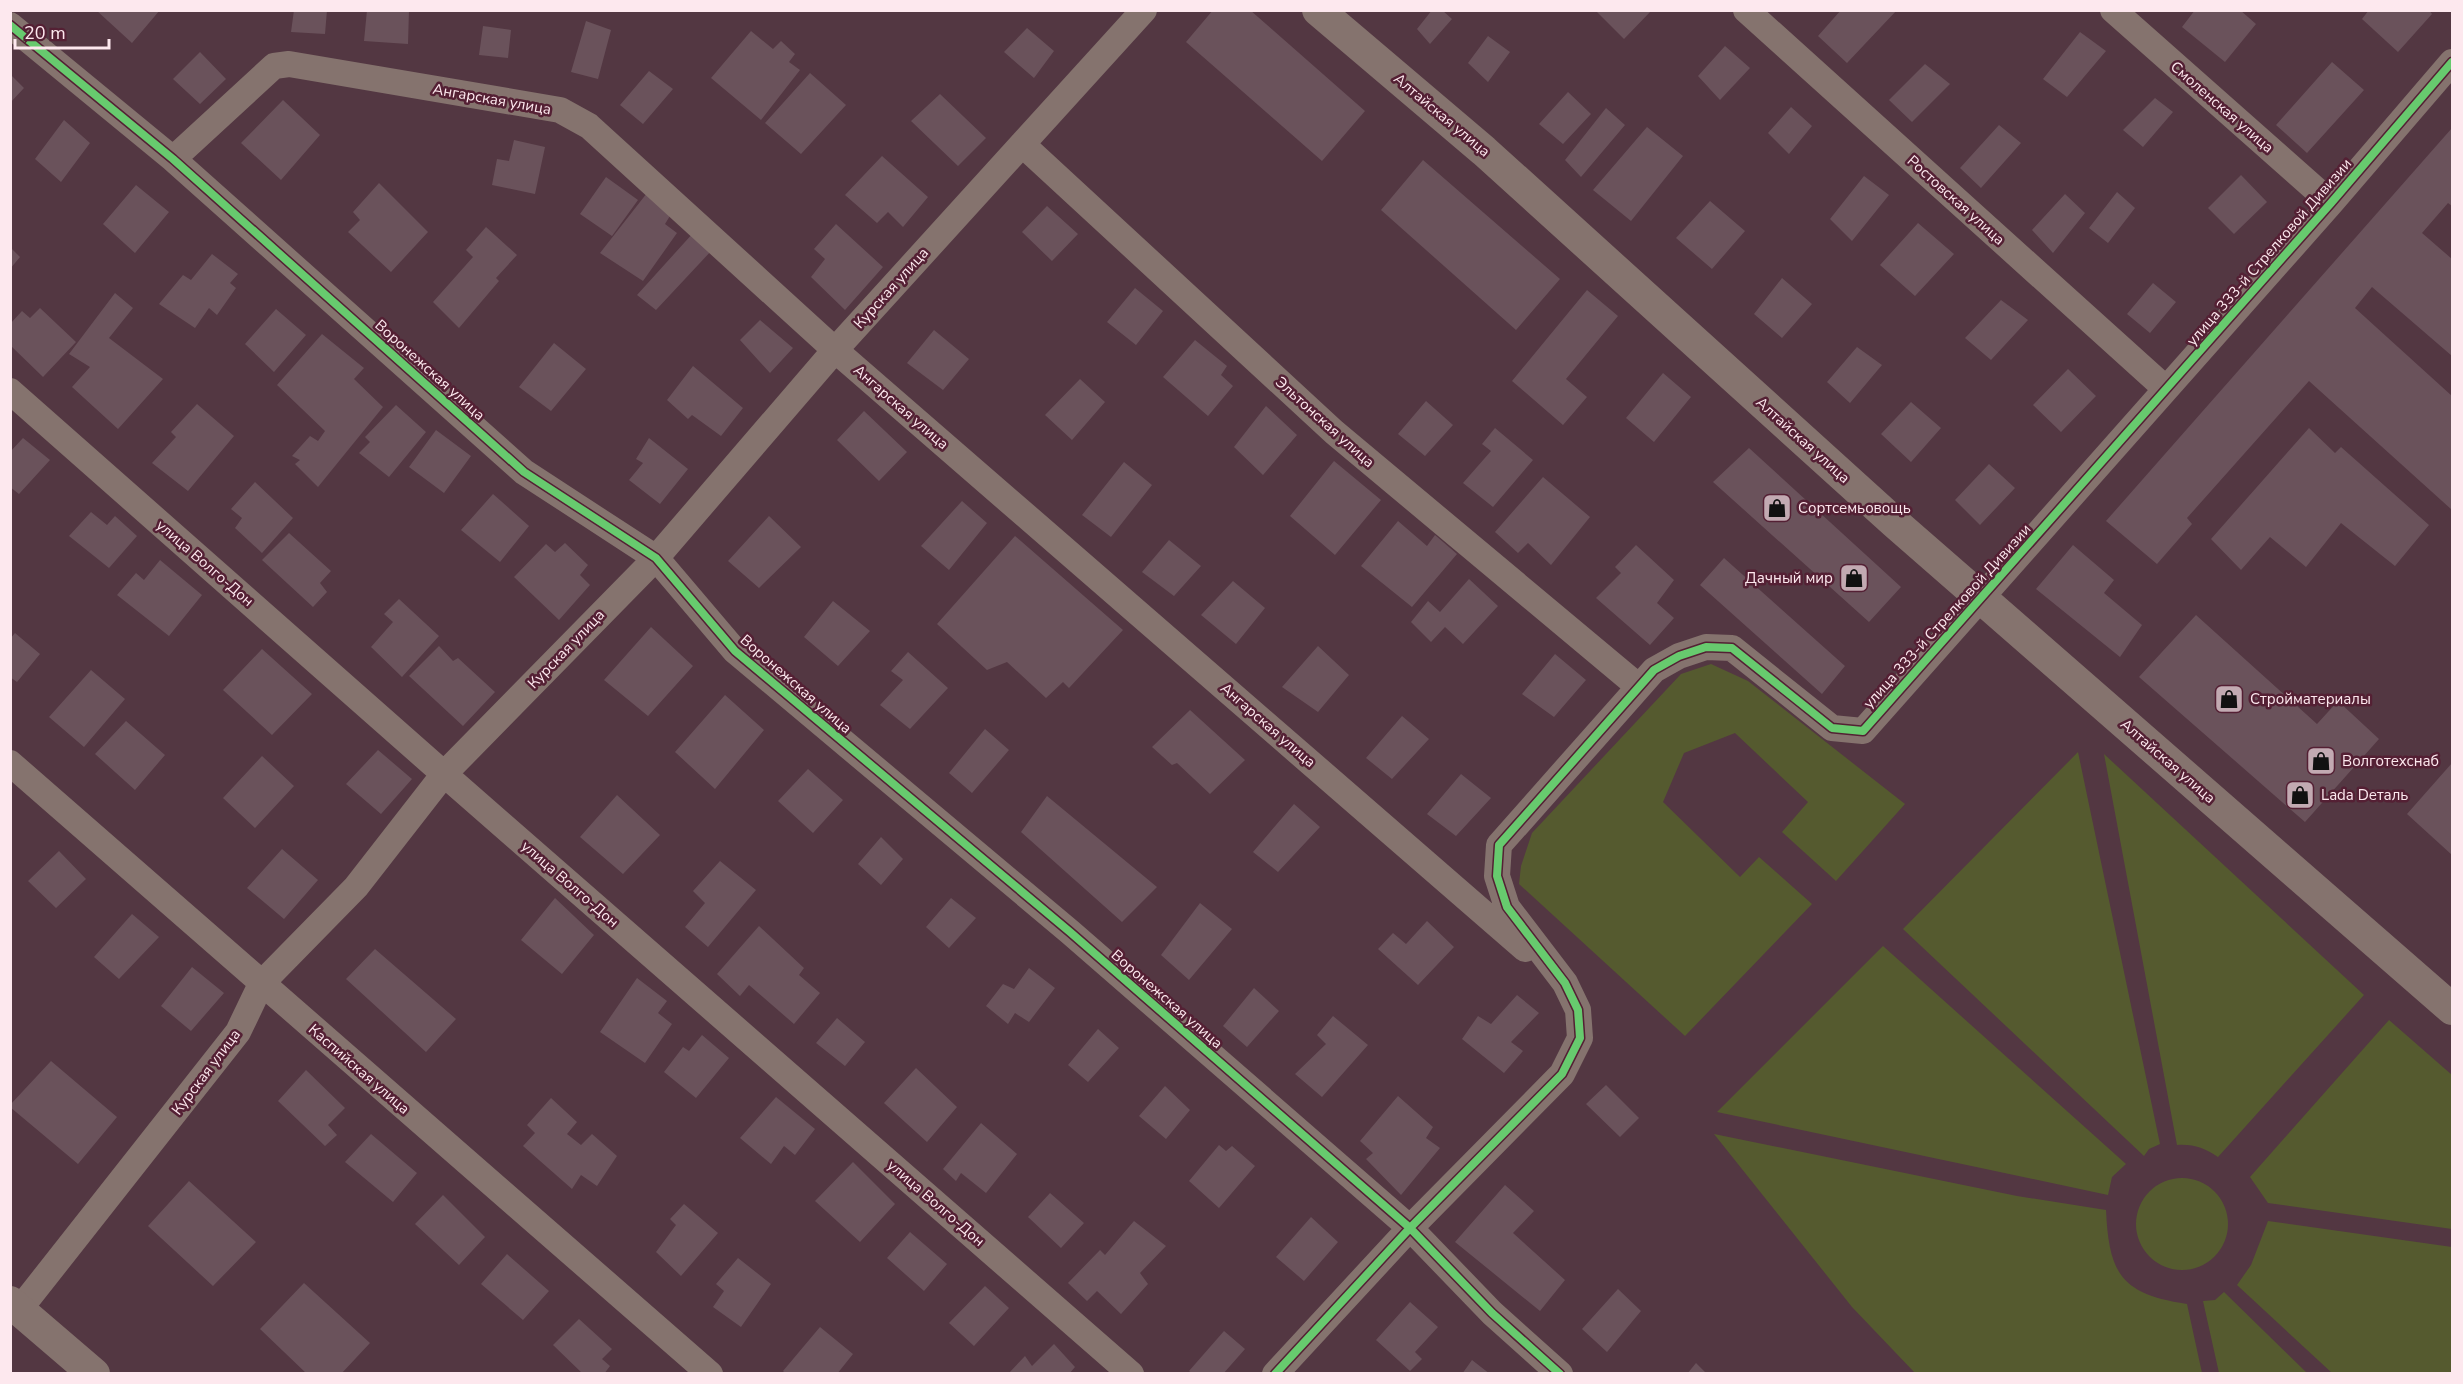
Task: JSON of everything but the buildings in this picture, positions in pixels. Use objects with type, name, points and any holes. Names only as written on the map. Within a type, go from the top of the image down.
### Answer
[{"type":"street","name":"Курская улица","points":[[15,1306],[238,1032],[261,984],[356,886],[444,774],[656,558],[835,350],[1144,10]]},
{"type":"street","name":"Алтайская улица","points":[[1318,10],[1493,159],[1895,523],[2452,1009]]},
{"type":"street","name":"Ростовская улица","points":[[1746,10],[2166,388]]},
{"type":"street","name":"Смоленская улица","points":[[2113,10],[2331,203]]},
{"type":"street","name":"Воронежская улица","points":[[10,26],[174,159],[524,472],[656,558],[735,651],[1070,932],[1410,1228],[1492,1313],[1560,1374]]},
{"type":"street","name":"улица 333-й Стрелковой Дивизии","points":[[1275,1374],[1410,1228],[1562,1074],[1580,1038],[1578,1010],[1565,983],[1507,907],[1497,876],[1499,845],[1654,670],[1679,656],[1706,647],[1732,648],[1832,728],[1863,731],[2331,203],[2452,62]]},
{"type":"street","name":"Ангарская улица","points":[[174,159],[274,66],[289,64],[560,110],[589,126],[835,350],[1565,983]]},
{"type":"street","name":"Эльтонская улица","points":[[1022,144],[1334,432],[1639,687]]},
{"type":"street","name":"улица Волго-Дон","points":[[10,391],[444,774],[1131,1374]]},
{"type":"street","name":"Каспийская улица","points":[[10,763],[710,1374]]},
{"type":"street","points":[[15,1306],[94,1374]]},
{"type":"green space","points":[[1711,664],[1748,681],[1905,804],[1836,881],[1782,832],[1808,802],[1735,733],[1684,753],[1663,802],[1740,877],[1759,857],[1812,904],[1685,1036],[1519,884],[1521,866],[1532,833],[1681,674]]},
{"type":"green space","points":[[2078,752],[2160,1144],[2149,1149],[2144,1156],[1903,929]]},
{"type":"green space","points":[[2104,754],[2364,995],[2218,1157],[2199,1147],[2177,1145]]},
{"type":"green space","points":[[1883,946],[2126,1164],[2112,1177],[2108,1195],[1717,1112]]},
{"type":"green space","points":[[2389,1020],[2452,1075],[2452,1229],[2268,1203],[2250,1177]]},
{"type":"green space","points":[[1714,1134],[2017,1196],[2106,1210],[2111,1250],[2123,1277],[2133,1287],[2147,1294],[2187,1304],[2202,1373],[1915,1373],[1852,1307]]},
{"type":"green space","points":[[2182,1178],[2199,1182],[2214,1192],[2224,1207],[2228,1224],[2224,1241],[2214,1256],[2199,1266],[2182,1270],[2165,1266],[2150,1256],[2140,1241],[2136,1224],[2140,1207],[2150,1192],[2165,1182]]},
{"type":"green space","points":[[2268,1221],[2452,1247],[2452,1373],[2332,1373],[2237,1285],[2251,1265]]},
{"type":"green space","points":[[2224,1292],[2307,1373],[2219,1373],[2203,1301],[2215,1300]]},
{"type":"cycle path","points":[[10,25],[173,159],[524,472],[656,558],[735,651],[1070,932],[1410,1228],[1492,1313],[1560,1374]]},
{"type":"cycle path","points":[[1275,1374],[1410,1228],[1562,1074],[1580,1038],[1578,1010],[1565,983],[1507,907],[1497,876],[1499,845],[1654,670],[1679,656],[1706,647],[1732,648],[1832,728],[1863,731],[2331,203],[2452,62]]},
{"type":"place","name":"Сортсемьовощь","points":[[1777,508]]},
{"type":"place","name":"Дачный мир","points":[[1854,578]]},
{"type":"place","name":"Стройматериалы","points":[[2229,699]]},
{"type":"place","name":"Волготехснаб","points":[[2321,761]]},
{"type":"place","name":"Lada Dеталь","points":[[2300,795]]}]
